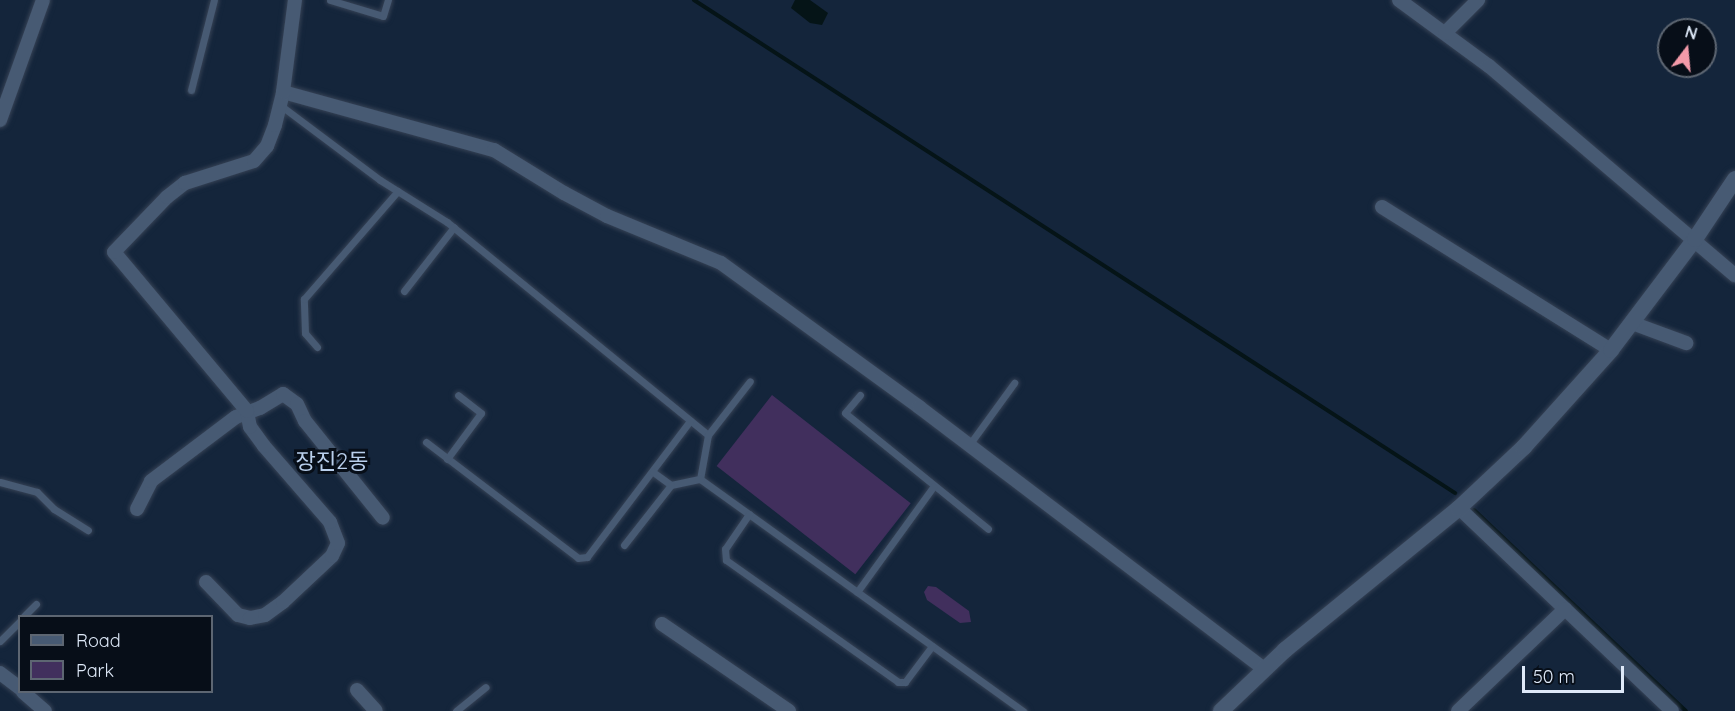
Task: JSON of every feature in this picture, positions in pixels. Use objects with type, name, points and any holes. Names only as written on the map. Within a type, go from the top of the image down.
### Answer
[{"type":"street","points":[[0,120],[43,0]]},
{"type":"street","points":[[1399,0],[1489,66],[1695,238],[1735,275]]},
{"type":"street","points":[[1445,33],[1478,0]]},
{"type":"street","points":[[206,582],[238,615],[250,618],[265,615],[283,602],[332,556],[338,543],[330,522],[250,427],[247,411],[114,252],[167,197],[185,183],[254,161],[267,146],[281,99],[291,1]]},
{"type":"street","points":[[281,99],[494,150],[607,216],[721,264],[969,445],[1264,669]]},
{"type":"street","points":[[1221,711],[1264,669],[1459,507],[1524,447],[1611,350],[1695,238],[1735,179]]},
{"type":"street","points":[[1382,207],[1611,350]]},
{"type":"street","points":[[1632,323],[1686,343]]},
{"type":"street","points":[[137,509],[151,481],[247,411],[260,408],[283,394],[297,405],[305,421],[383,518]]},
{"type":"street","points":[[1459,507],[1565,609],[1662,708]]},
{"type":"street","points":[[1458,711],[1565,609]]},
{"type":"street","points":[[662,624],[789,711]]},
{"type":"street","points":[[0,673],[18,686]]},
{"type":"street","points":[[357,690],[375,711]]},
{"type":"street","points":[[25,693],[45,711]]},
{"type":"lane","points":[[192,90],[214,0]]},
{"type":"lane","points":[[330,0],[383,16],[388,0]]},
{"type":"lane","points":[[281,99],[398,191],[454,227],[708,435]]},
{"type":"lane","points":[[317,347],[305,333],[304,298],[398,191]]},
{"type":"lane","points":[[404,291],[454,227]]},
{"type":"lane","points":[[700,479],[708,435],[750,381]]},
{"type":"lane","points":[[969,445],[1014,383]]},
{"type":"lane","points":[[860,395],[845,413],[933,487],[988,529]]},
{"type":"lane","points":[[447,459],[481,413],[458,396]]},
{"type":"lane","points":[[426,442],[578,558],[587,557],[690,421]]},
{"type":"lane","points":[[653,472],[671,485]]},
{"type":"lane","points":[[624,545],[671,485],[700,479],[1023,711]]},
{"type":"lane","points":[[0,482],[38,492],[54,509],[88,530]]},
{"type":"lane","points":[[857,592],[933,487]]},
{"type":"lane","points":[[749,514],[725,549],[726,560],[898,681],[905,682],[932,645]]},
{"type":"lane","points":[[25,615],[36,604]]},
{"type":"lane","points":[[0,642],[18,623]]},
{"type":"lane","points":[[456,711],[486,687]]},
{"type":"green space","points":[[772,395],[911,503],[855,574],[717,466]]},
{"type":"green space","points":[[928,586],[936,587],[969,611],[971,622],[960,623],[927,600],[924,592]]},
{"type":"shaded area","points":[[795,0],[810,0],[828,13],[822,25],[810,23],[791,8]]},
{"type":"waterway","points":[[694,0],[1455,493]]},
{"type":"waterway","points":[[1474,510],[1686,711]]},
{"type":"district","name":"장진2동","points":[[332,462]]}]
